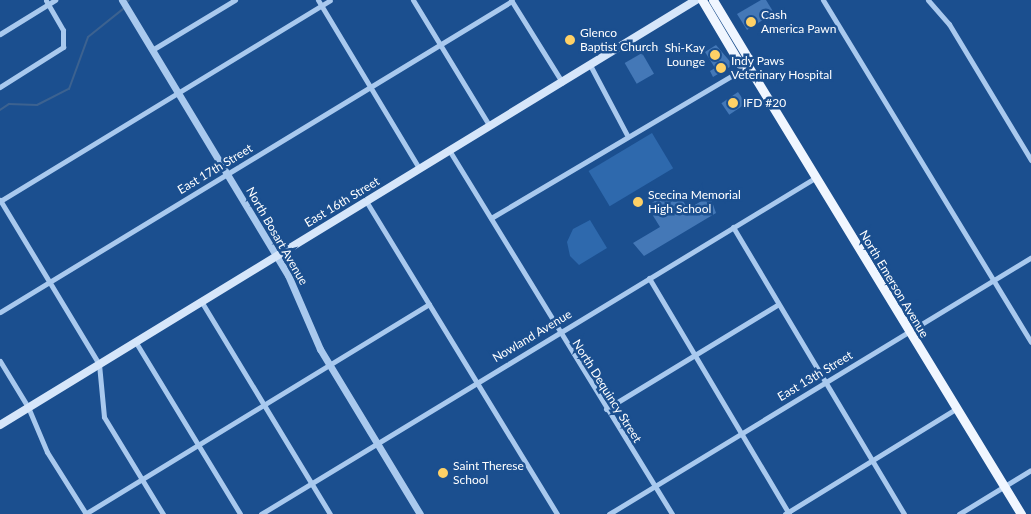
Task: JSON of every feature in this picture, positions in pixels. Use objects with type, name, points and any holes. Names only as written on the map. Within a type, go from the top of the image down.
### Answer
[{"type":"main road","name":"East 16th Street","points":[[0,425],[696,0]]},
{"type":"main road","name":"North Emerson Avenue","points":[[702,0],[740,64],[748,66]]},
{"type":"main road","name":"North Emerson Avenue","points":[[713,0],[748,58],[748,66],[815,178],[1021,514]]},
{"type":"street","points":[[0,34],[47,2],[56,0]]},
{"type":"street","name":"North Bosart Avenue","points":[[122,0],[276,255],[329,365],[420,514]]},
{"type":"street","points":[[152,50],[235,0]]},
{"type":"street","points":[[318,0],[418,168]]},
{"type":"street","points":[[163,514],[104,417],[99,364],[0,200],[330,0]]},
{"type":"street","points":[[413,0],[490,125]]},
{"type":"street","points":[[512,0],[562,82]]},
{"type":"street","name":"East 17th Street","points":[[0,312],[512,0]]},
{"type":"street","points":[[824,0],[1031,342]]},
{"type":"street","points":[[928,0],[949,24],[1031,160]]},
{"type":"street","points":[[0,87],[61,49],[65,41],[61,24],[47,2]]},
{"type":"street","points":[[590,64],[628,135]]},
{"type":"street","points":[[491,218],[628,135],[748,66]]},
{"type":"street","name":"North Dequincy Street","points":[[449,150],[672,514]]},
{"type":"street","name":"Nowland Avenue","points":[[261,514],[476,381],[815,178]]},
{"type":"street","points":[[366,200],[557,514]]},
{"type":"street","points":[[733,227],[777,305],[904,514]]},
{"type":"street","name":"East 13th Street","points":[[609,514],[1031,257]]},
{"type":"street","points":[[649,278],[787,513],[956,409]]},
{"type":"street","points":[[201,301],[330,514]]},
{"type":"street","points":[[0,360],[28,407],[47,452],[85,514],[429,304]]},
{"type":"street","points":[[606,409],[777,305]]},
{"type":"street","points":[[135,342],[240,514]]},
{"type":"street","points":[[959,514],[1031,470]]},
{"type":"shaded area","points":[[652,133],[673,168],[610,206],[589,171]]},
{"type":"shaded area","points":[[590,220],[607,248],[579,265],[570,256],[567,242],[573,229]]},
{"type":"building","name":"Cash America Pawn","points":[[761,0],[766,0],[774,13],[747,30],[737,14]]},
{"type":"building","points":[[716,45],[733,65],[713,77],[710,71],[715,68],[705,52]]},
{"type":"building","points":[[642,53],[654,74],[637,84],[625,63]]},
{"type":"building","name":"IFD #20","points":[[738,92],[746,104],[729,115],[721,103]]},
{"type":"building","name":"Scecina Memorial High School","points":[[670,191],[673,196],[678,193],[688,209],[710,196],[716,213],[644,256],[633,243],[660,227],[647,206]]},
{"type":"waterway","points":[[0,110],[9,104],[37,105],[69,89],[88,37],[123,9]]},
{"type":"place","name":"Cash America Pawn","points":[[751,22]]},
{"type":"place","name":"Glenco Baptist Church","points":[[570,40]]},
{"type":"place","name":"Shi-Kay Lounge","points":[[715,55]]},
{"type":"place","name":"Indy Paws Veterinary Hospital","points":[[721,68]]},
{"type":"place","name":"IFD #20","points":[[733,103]]},
{"type":"place","name":"Scecina Memorial High School","points":[[638,202]]},
{"type":"place","name":"Saint Therese School","points":[[443,473]]}]
